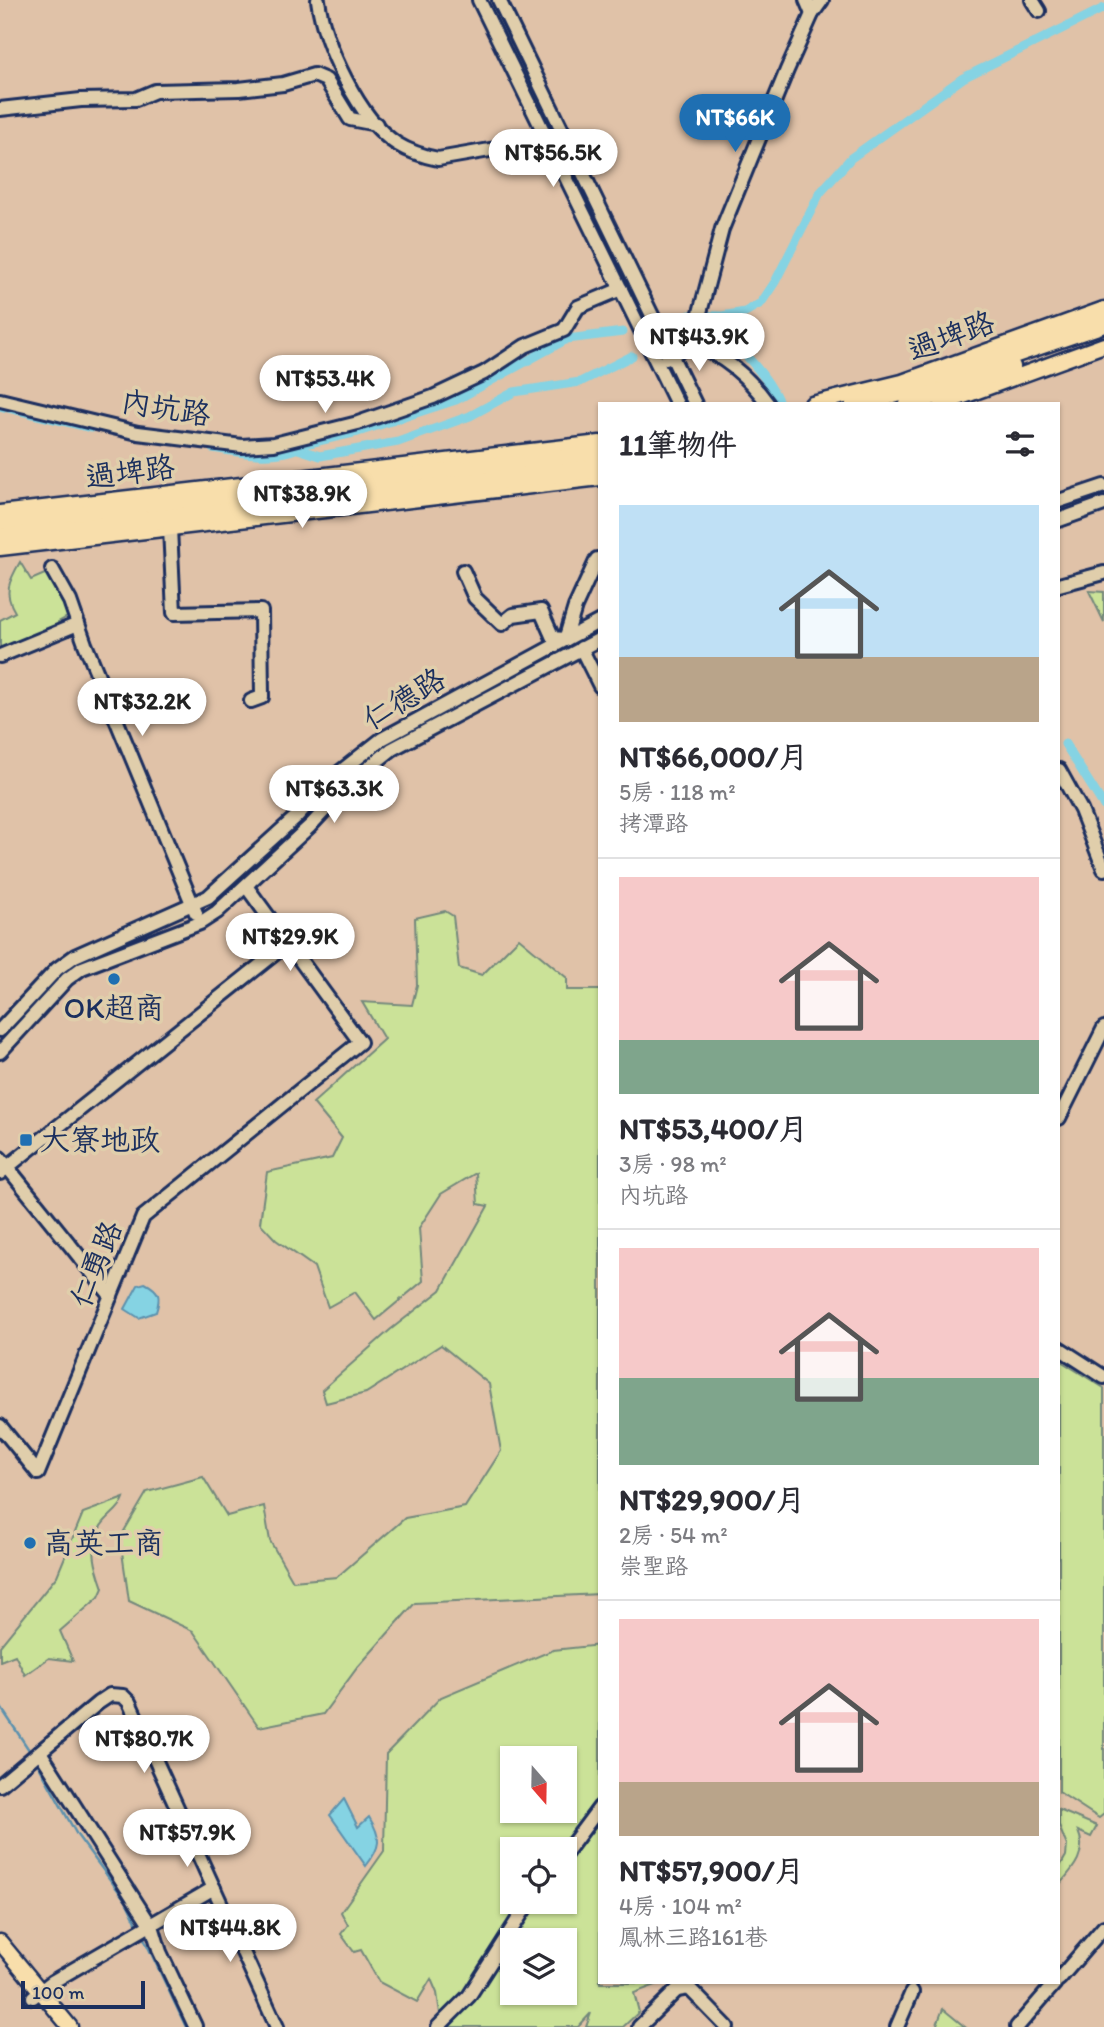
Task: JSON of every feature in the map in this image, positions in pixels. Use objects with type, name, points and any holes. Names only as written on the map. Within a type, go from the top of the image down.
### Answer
[{"type":"highway","points":[[863,402],[904,391],[1104,323]]},
{"type":"highway","points":[[915,402],[1104,334]]},
{"type":"highway","points":[[0,524],[598,455]]},
{"type":"highway","points":[[0,538],[598,468]]},
{"type":"main road","name":"過埤路","points":[[820,402],[902,382],[1104,309]]},
{"type":"main road","name":"過埤路","points":[[947,402],[1104,345]]},
{"type":"main road","name":"過埤路","points":[[0,513],[598,443]]},
{"type":"main road","name":"過埤路","points":[[0,548],[598,478]]},
{"type":"main road","points":[[0,1942],[58,2027]]},
{"type":"main road","points":[[0,1957],[70,2027]]},
{"type":"street","points":[[318,0],[324,34],[332,55],[376,124],[396,144],[421,156],[438,159],[548,140]]},
{"type":"street","points":[[479,0],[676,402]]},
{"type":"street","points":[[499,0],[694,402]]},
{"type":"street","points":[[806,0],[812,14]]},
{"type":"street","points":[[658,362],[693,341],[722,229],[812,14],[822,0]]},
{"type":"street","points":[[0,109],[80,100],[136,99],[155,92],[239,89],[283,84],[314,75],[326,80],[350,119],[376,124]]},
{"type":"street","name":"內坑路","points":[[0,400],[138,433],[242,446],[274,444],[358,423],[433,397],[484,373],[525,346],[565,330],[578,307],[621,289]]},
{"type":"street","points":[[693,341],[751,380],[767,402]]},
{"type":"street","points":[[1060,501],[1104,486]]},
{"type":"street","points":[[1060,520],[1104,504]]},
{"type":"street","points":[[170,528],[174,613],[261,611],[262,697],[251,701]]},
{"type":"street","points":[[564,639],[597,559]]},
{"type":"street","points":[[52,569],[70,601],[200,923]]},
{"type":"street","points":[[463,571],[475,598],[502,624],[513,615],[541,611],[552,638],[564,639],[577,650],[598,683]]},
{"type":"street","points":[[1060,585],[1104,573]]},
{"type":"street","name":"仁德路","points":[[0,1030],[57,969],[75,956],[208,897],[297,816],[331,779],[382,739],[598,622]]},
{"type":"street","points":[[0,656],[78,624]]},
{"type":"street","name":"仁德路","points":[[0,1052],[67,979],[82,968],[200,923],[217,912],[310,826],[351,782],[392,749],[598,640]]},
{"type":"street","points":[[1060,771],[1081,810],[1104,869]]},
{"type":"street","points":[[111,1296],[2,1166],[288,943],[246,886]]},
{"type":"street","name":"仁勇路","points":[[0,1426],[38,1473],[143,1217],[360,1042],[288,943]]},
{"type":"street","points":[[1060,1116],[1104,1028]]},
{"type":"street","points":[[1060,1349],[1104,1377]]},
{"type":"street","points":[[0,1785],[98,1703],[117,1693],[129,1702],[277,2027]]},
{"type":"street","points":[[36,1755],[148,1925],[195,2026]]},
{"type":"street","points":[[577,1838],[598,1810]]},
{"type":"street","points":[[37,1994],[148,1925],[214,1888]]},
{"type":"street","points":[[438,2027],[469,1996],[520,1914]]},
{"type":"street","points":[[1060,1978],[1104,1927]]},
{"type":"street","points":[[1017,2027],[1054,1984]]},
{"type":"street","points":[[639,2027],[681,1986],[689,1988],[727,2027]]},
{"type":"street","points":[[897,2027],[912,1992]]},
{"type":"green space","points":[[20,562],[31,580],[47,573],[65,601],[67,617],[58,622],[58,626],[0,650],[0,620],[15,612],[8,593]]},
{"type":"green space","points":[[1089,591],[1104,592],[1104,622]]},
{"type":"green space","points":[[445,911],[453,916],[459,968],[482,975],[519,938],[567,978],[567,990],[598,990],[598,1594],[415,1603],[357,1668],[323,1714],[259,1727],[193,1631],[129,1601],[120,1538],[147,1492],[203,1477],[227,1516],[264,1506],[270,1541],[293,1581],[337,1577],[405,1518],[465,1507],[501,1451],[489,1384],[441,1345],[366,1393],[326,1403],[322,1390],[390,1330],[441,1290],[488,1206],[478,1204],[476,1173],[441,1194],[419,1228],[423,1281],[376,1320],[355,1292],[328,1307],[314,1267],[276,1240],[260,1223],[267,1172],[332,1158],[342,1138],[313,1103],[384,1039],[362,1002],[412,1005],[417,985],[415,918]]},
{"type":"green space","points":[[1060,1361],[1104,1388],[1104,1814],[1099,1818],[1060,1793]]},
{"type":"green space","points":[[124,1498],[103,1524],[95,1543],[95,1558],[103,1588],[99,1597],[60,1631],[73,1661],[49,1658],[25,1675],[15,1655],[0,1661],[0,1646],[57,1576],[83,1513]]},
{"type":"green space","points":[[598,1645],[598,1984],[658,1984],[634,1993],[639,2012],[623,2027],[586,2027],[591,2013],[578,2027],[442,2027],[437,1993],[431,1979],[417,2002],[379,1982],[361,1950],[354,1952],[341,1934],[348,1925],[341,1912],[384,1851],[386,1754],[441,1697],[553,1650]]},
{"type":"green space","points":[[1060,1810],[1097,1826],[1091,1837],[1078,1831],[1081,1846],[1078,1860],[1060,1884],[1060,1866],[1066,1856],[1067,1846],[1060,1828]]},
{"type":"green space","points":[[943,2009],[965,2027],[936,2027]]},
{"type":"water","points":[[145,1283],[156,1291],[158,1302],[156,1312],[139,1318],[125,1309],[138,1285]]},
{"type":"water","points":[[344,1799],[358,1827],[369,1817],[378,1837],[375,1853],[366,1866],[330,1815]]},
{"type":"waterway","points":[[672,325],[690,315],[722,316],[745,312],[761,303],[775,282],[820,193],[851,158],[963,78],[1104,8]]},
{"type":"waterway","points":[[212,448],[272,454],[358,432],[456,400],[567,339],[623,332]]},
{"type":"waterway","points":[[692,333],[714,333],[734,345],[769,384],[779,402]]},
{"type":"waterway","points":[[298,449],[320,456],[398,442],[470,416],[514,392],[580,382],[632,356]]},
{"type":"waterway","points":[[0,406],[92,428]]},
{"type":"waterway","points":[[1065,744],[1104,806]]},
{"type":"waterway","points":[[0,1706],[31,1753]]},
{"type":"waterway","points":[[36,1761],[77,1835],[126,1901],[139,1928]]},
{"type":"waterway","points":[[142,1934],[186,2027]]},
{"type":"place","name":"OK超商","points":[[114,979]]},
{"type":"place","name":"大寮地政","points":[[26,1140]]},
{"type":"place","name":"高英工商","points":[[30,1543]]}]
